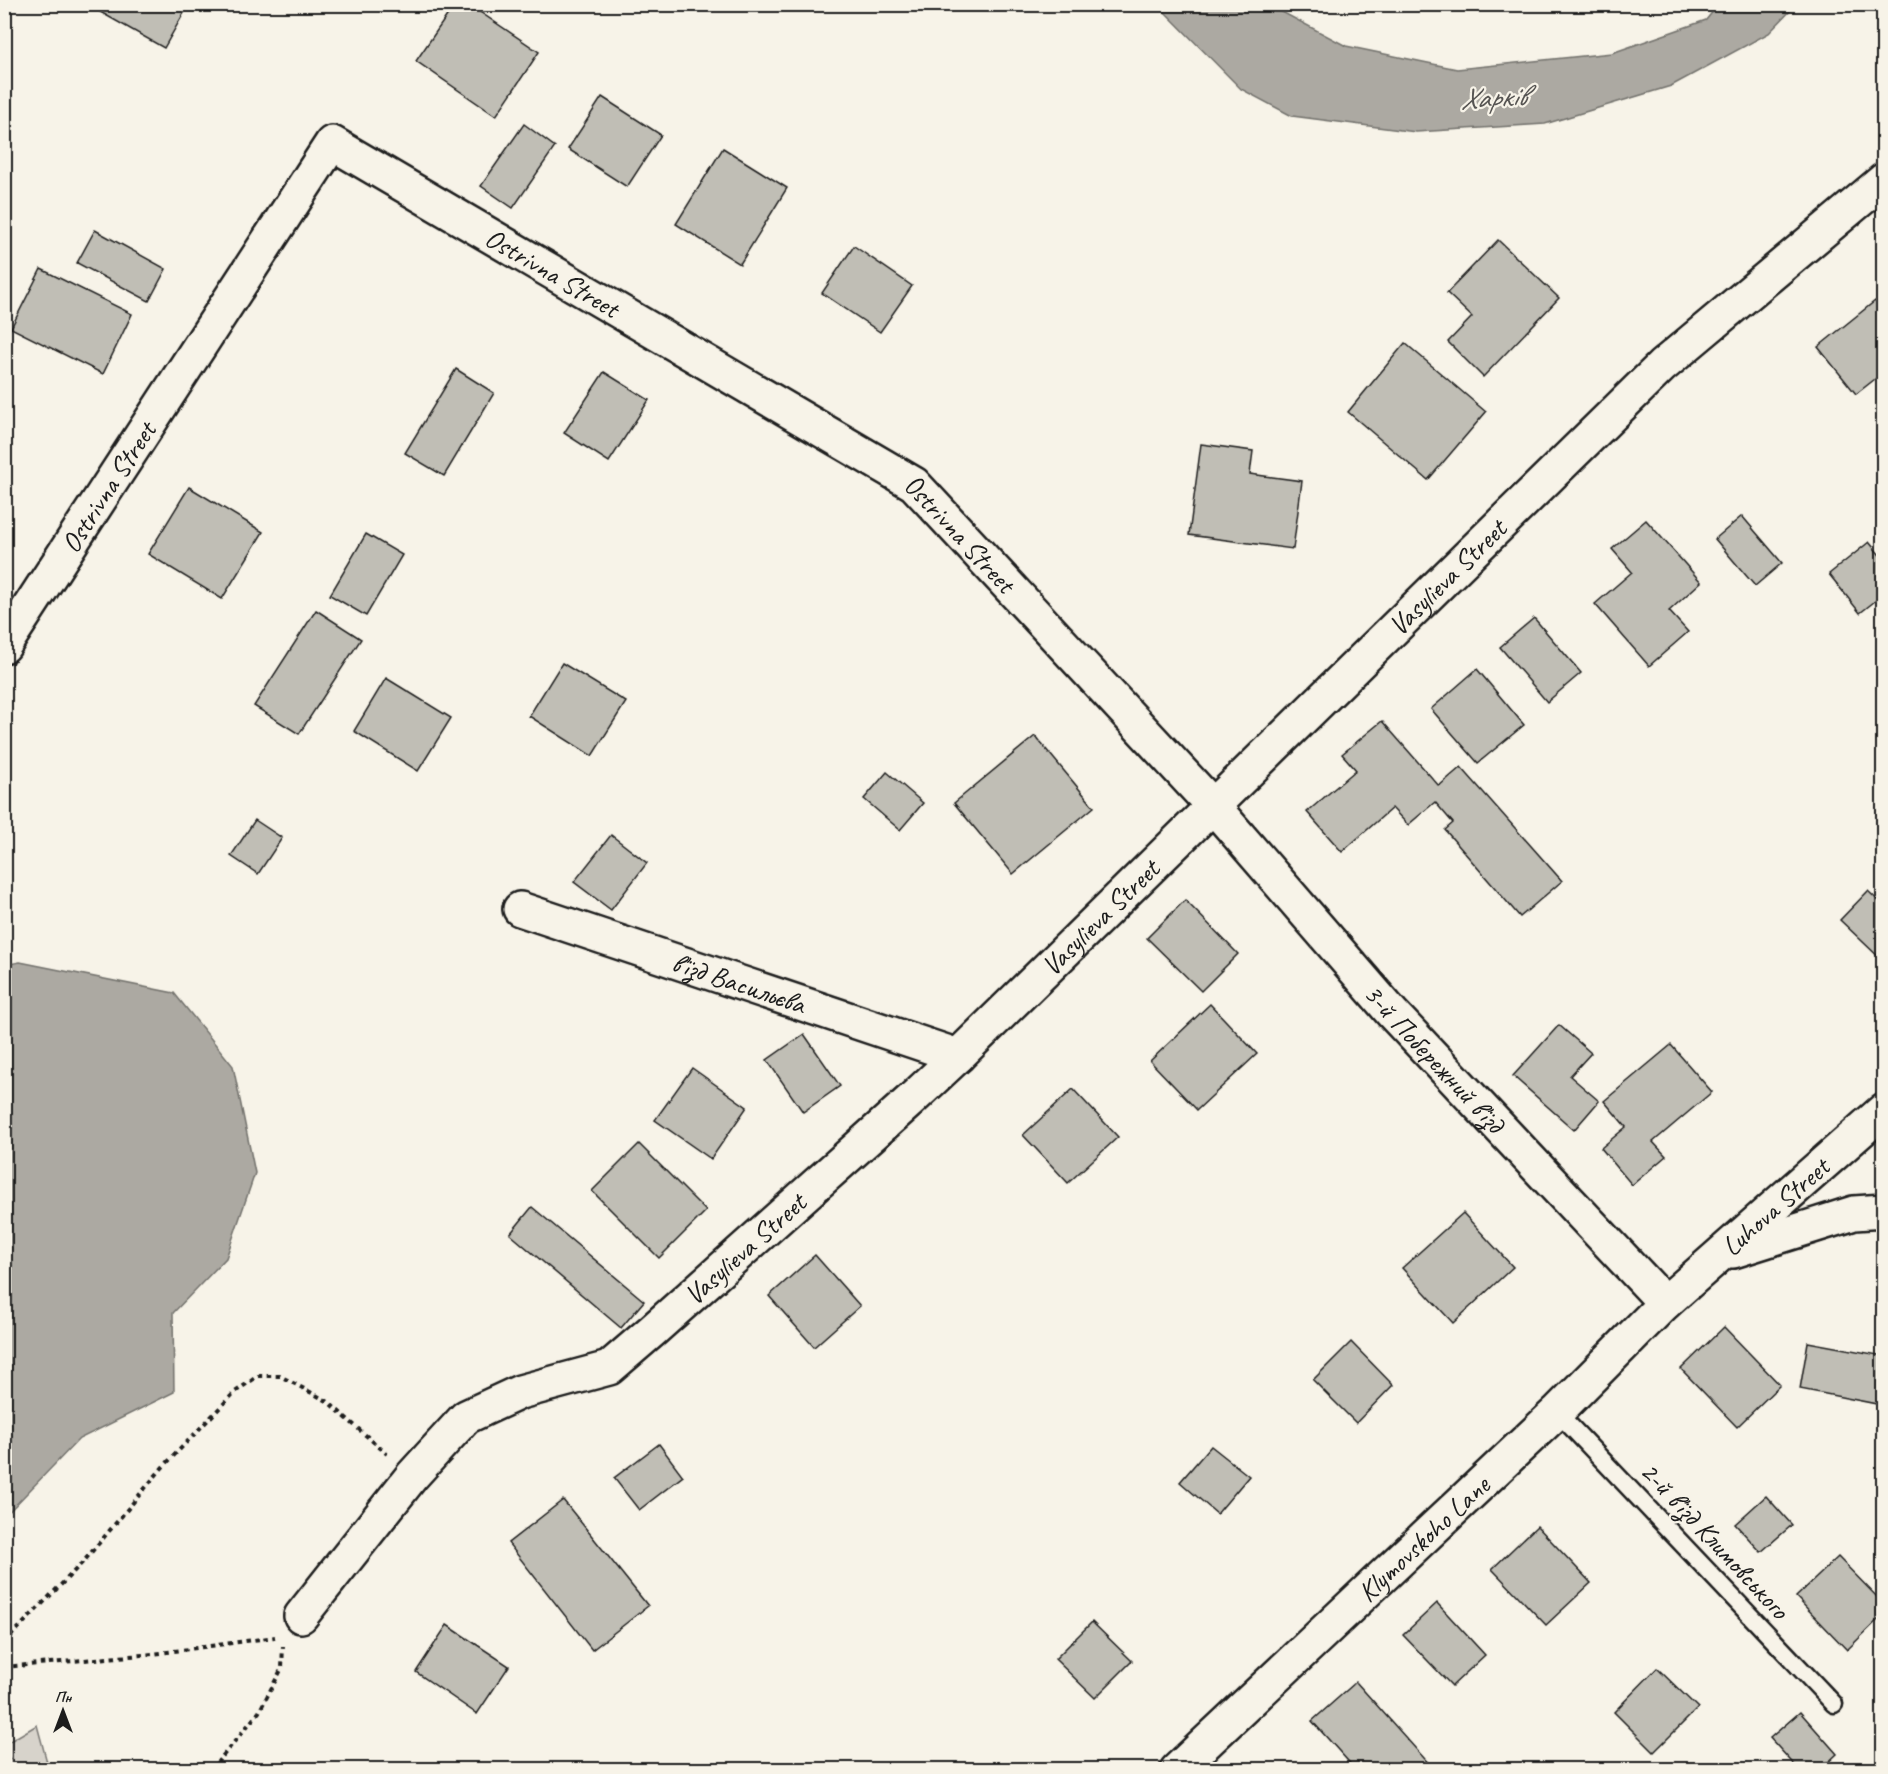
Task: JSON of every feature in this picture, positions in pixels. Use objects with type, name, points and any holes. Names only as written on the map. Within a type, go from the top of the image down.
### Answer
[{"type":"street","name":"Ostrivna Street","points":[[4,646],[332,143],[914,484],[1213,806]]},
{"type":"street","name":"Vasylieva Street","points":[[301,1616],[412,1476],[466,1417],[520,1392],[609,1368],[958,1056],[1662,366],[1884,180]]},
{"type":"street","name":"3-й Побережний в'їзд","points":[[1213,806],[1392,1013],[1665,1303]]},
{"type":"street","name":"в'їзд Васильєва","points":[[520,909],[958,1056]]},
{"type":"street","name":"Luhova Street","points":[[1665,1303],[1884,1110]]},
{"type":"street","points":[[1720,1255],[1854,1213],[1884,1211]]},
{"type":"street","name":"Klymovskoho Lane","points":[[1177,1770],[1557,1412],[1665,1303]]},
{"type":"lane","name":"2-й в'їзд Климовського","points":[[1557,1412],[1834,1704]]},
{"type":"path","points":[[4,1643],[84,1561],[162,1468],[235,1392],[258,1376],[280,1376],[327,1401],[412,1476]]},
{"type":"path","points":[[4,1667],[153,1654],[283,1636],[282,1668],[259,1712],[211,1770]]},
{"type":"path","points":[[4,1748],[12,1770]]},
{"type":"shaded area","points":[[37,1725],[48,1766],[45,1769],[5,1769],[5,1744]]},
{"type":"water","name":"Харків","points":[[1158,5],[1269,5],[1346,46],[1457,69],[1612,53],[1706,20],[1718,5],[1796,5],[1769,33],[1671,86],[1545,124],[1416,132],[1292,116],[1241,89]]},
{"type":"water","points":[[20,962],[174,993],[233,1066],[255,1173],[226,1258],[173,1313],[174,1392],[79,1439],[5,1516],[4,965]]},
{"type":"building","points":[[86,4],[189,4],[164,48]]},
{"type":"building","points":[[455,4],[468,4],[539,52],[496,116],[416,61]]},
{"type":"building","points":[[602,97],[661,135],[627,187],[568,149]]},
{"type":"building","points":[[524,124],[555,147],[513,208],[481,186]]},
{"type":"building","points":[[723,148],[787,188],[740,264],[676,224]]},
{"type":"building","points":[[95,230],[166,269],[149,301],[77,263]]},
{"type":"building","points":[[1498,240],[1559,298],[1483,377],[1448,342],[1472,317],[1447,293]]},
{"type":"building","points":[[854,246],[912,286],[880,332],[822,293]]},
{"type":"building","points":[[41,269],[132,314],[103,374],[11,328]]},
{"type":"building","points":[[1875,301],[1884,311],[1884,372],[1856,394],[1818,347]]},
{"type":"building","points":[[1405,343],[1486,412],[1428,480],[1348,412]]},
{"type":"building","points":[[456,369],[494,393],[444,476],[405,453]]},
{"type":"building","points":[[604,372],[649,400],[609,462],[564,433]]},
{"type":"building","points":[[1201,444],[1253,451],[1250,474],[1302,481],[1293,549],[1189,535]]},
{"type":"building","points":[[189,487],[263,532],[222,599],[148,554]]},
{"type":"building","points":[[1742,516],[1782,563],[1755,586],[1715,539]]},
{"type":"building","points":[[1646,520],[1701,582],[1669,611],[1688,632],[1649,666],[1595,604],[1632,572],[1612,549]]},
{"type":"building","points":[[366,534],[402,555],[366,616],[330,595]]},
{"type":"building","points":[[1869,542],[1884,560],[1884,594],[1860,613],[1829,574]]},
{"type":"building","points":[[316,610],[361,639],[299,734],[254,706]]},
{"type":"building","points":[[1534,618],[1581,673],[1547,702],[1500,647]]},
{"type":"building","points":[[562,663],[626,702],[592,756],[529,716]]},
{"type":"building","points":[[1477,669],[1524,725],[1478,763],[1431,709]]},
{"type":"building","points":[[386,678],[451,718],[418,771],[354,731]]},
{"type":"building","points":[[1382,721],[1439,786],[1461,767],[1562,881],[1520,917],[1445,830],[1453,823],[1435,802],[1408,825],[1392,808],[1342,852],[1307,812],[1356,770],[1342,754]]},
{"type":"building","points":[[1035,736],[1094,807],[1013,874],[954,803]]},
{"type":"building","points":[[887,772],[923,803],[900,830],[864,799]]},
{"type":"building","points":[[255,820],[282,838],[258,874],[231,856]]},
{"type":"building","points":[[611,835],[647,863],[611,910],[574,882]]},
{"type":"building","points":[[1868,891],[1884,906],[1884,962],[1840,920]]},
{"type":"building","points":[[1185,900],[1238,954],[1201,991],[1147,938]]},
{"type":"building","points":[[1210,1004],[1257,1054],[1197,1110],[1150,1061]]},
{"type":"building","points":[[1559,1025],[1591,1053],[1570,1076],[1599,1101],[1574,1130],[1513,1076]]},
{"type":"building","points":[[804,1034],[840,1086],[803,1112],[767,1060]]},
{"type":"building","points":[[1671,1045],[1712,1092],[1653,1142],[1666,1156],[1632,1185],[1601,1148],[1626,1127],[1604,1101]]},
{"type":"building","points":[[692,1068],[747,1107],[711,1159],[655,1120]]},
{"type":"building","points":[[1073,1089],[1118,1137],[1068,1183],[1023,1135]]},
{"type":"building","points":[[639,1144],[706,1211],[659,1258],[592,1191]]},
{"type":"building","points":[[532,1207],[644,1301],[621,1328],[510,1234]]},
{"type":"building","points":[[1463,1213],[1513,1267],[1453,1323],[1402,1268]]},
{"type":"building","points":[[815,1255],[860,1306],[814,1347],[769,1296]]},
{"type":"building","points":[[1724,1327],[1780,1385],[1737,1427],[1681,1369]]},
{"type":"building","points":[[1351,1342],[1393,1385],[1356,1423],[1313,1380]]},
{"type":"building","points":[[1808,1342],[1884,1356],[1884,1372],[1877,1404],[1800,1389]]},
{"type":"building","points":[[659,1444],[683,1476],[639,1510],[614,1478]]},
{"type":"building","points":[[1211,1446],[1249,1476],[1217,1514],[1180,1482]]},
{"type":"building","points":[[1766,1496],[1792,1525],[1761,1552],[1735,1524]]},
{"type":"building","points":[[563,1500],[648,1606],[592,1650],[508,1543]]},
{"type":"building","points":[[1537,1526],[1591,1583],[1546,1625],[1492,1569]]},
{"type":"building","points":[[1838,1557],[1884,1604],[1884,1614],[1847,1650],[1796,1597]]},
{"type":"building","points":[[1437,1603],[1485,1655],[1452,1686],[1403,1635]]},
{"type":"building","points":[[1092,1622],[1132,1661],[1095,1698],[1055,1659]]},
{"type":"building","points":[[447,1625],[509,1666],[477,1714],[416,1672]]},
{"type":"building","points":[[1657,1668],[1698,1708],[1654,1752],[1614,1712]]},
{"type":"building","points":[[1356,1682],[1433,1768],[1432,1770],[1356,1770],[1312,1721]]},
{"type":"building","points":[[1800,1712],[1837,1754],[1820,1770],[1799,1770],[1770,1738]]}]
